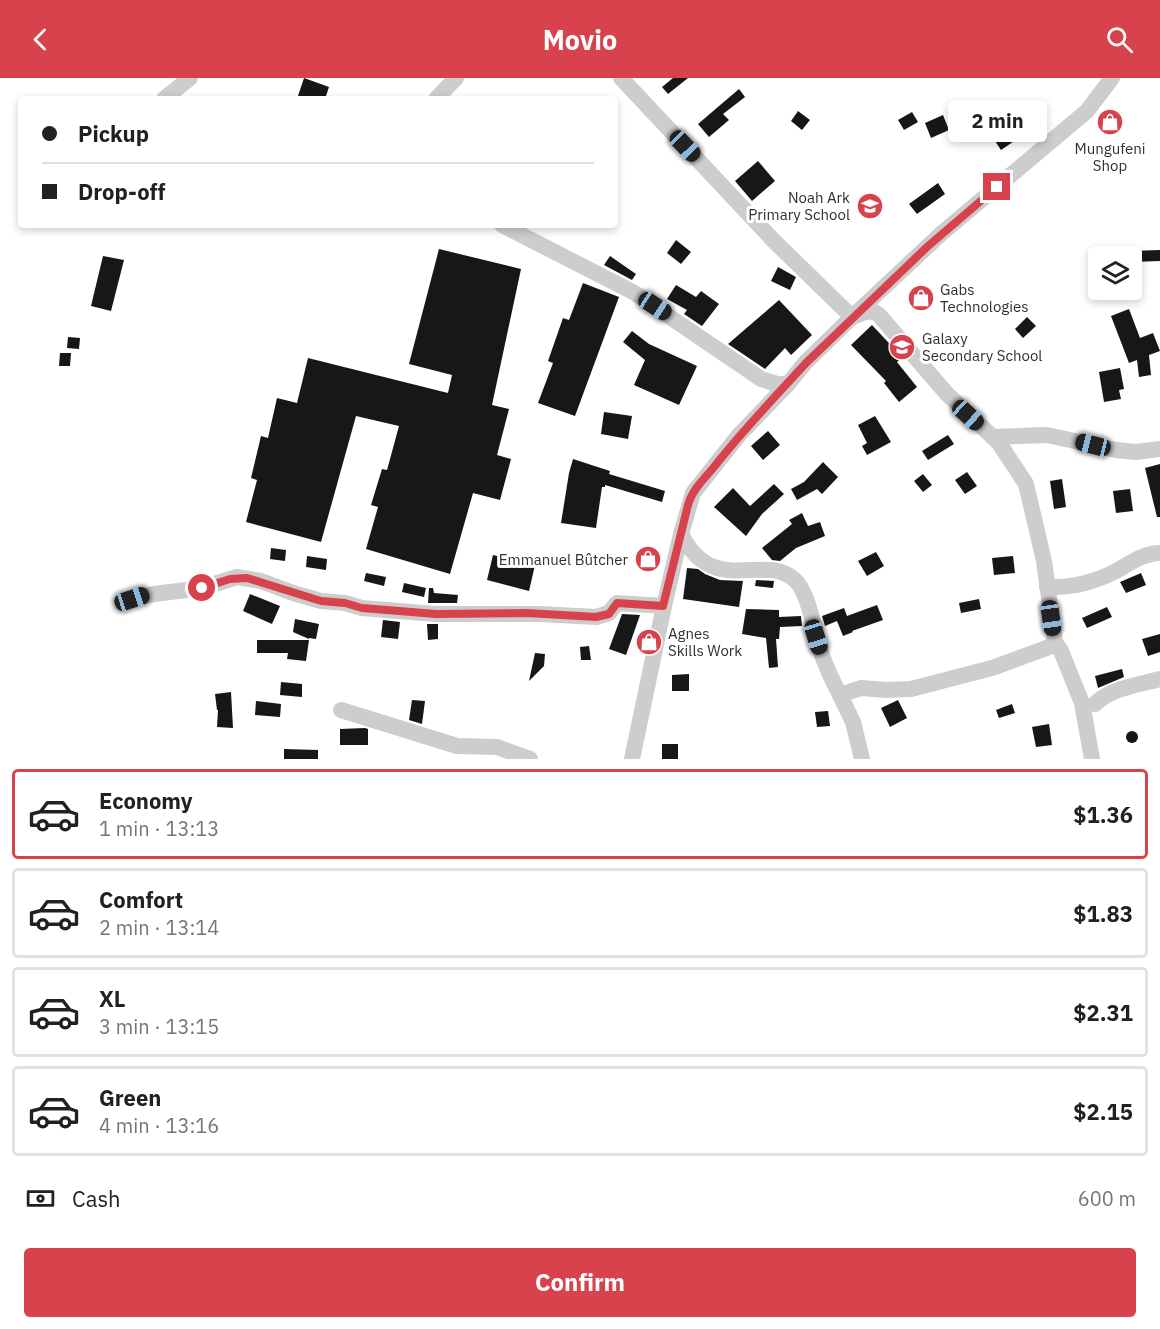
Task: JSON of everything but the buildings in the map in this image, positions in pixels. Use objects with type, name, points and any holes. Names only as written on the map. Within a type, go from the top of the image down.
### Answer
[{"type":"street","points":[[169,96],[190,78]]},
{"type":"street","points":[[439,96],[456,78]]},
{"type":"street","points":[[621,78],[766,234],[852,317]]},
{"type":"street","points":[[632,759],[663,606],[693,493],[739,435],[852,317],[942,233],[1087,111],[1112,78]]},
{"type":"street","points":[[508,228],[633,292],[761,379],[777,384],[788,384]]},
{"type":"street","points":[[852,317],[869,311],[879,315],[947,394],[999,443],[1026,484],[1047,586],[1055,642],[1061,651],[1082,703],[1092,759]]},
{"type":"street","points":[[992,437],[1047,435],[1116,450],[1136,452],[1160,449]]},
{"type":"street","points":[[681,534],[698,559],[724,570],[778,571],[793,578],[801,589],[829,674],[850,713],[862,759]]},
{"type":"street","points":[[1047,586],[1077,585],[1111,573],[1145,556],[1160,553]]},
{"type":"street","points":[[132,599],[202,588],[237,577],[261,581],[321,601],[345,603],[362,608],[436,614],[540,614],[596,617],[609,614],[617,603],[663,606]]},
{"type":"street","points":[[840,695],[861,688],[879,690],[911,688],[992,668],[1049,647],[1055,642]]},
{"type":"street","points":[[1095,704],[1112,693],[1160,679]]},
{"type":"street","points":[[341,710],[457,746],[498,747],[531,759]]},
{"type":"place","name":"Mungufeni Shop","points":[[1110,122]]},
{"type":"place","name":"Noah Ark Primary School","points":[[870,206]]},
{"type":"place","name":"Gabs Technologies","points":[[921,298]]},
{"type":"place","name":"Galaxy Secondary School","points":[[902,347]]},
{"type":"place","name":"Emmanuel Bûtcher","points":[[648,559]]},
{"type":"place","name":"Agnes Skills Work","points":[[649,642]]},
{"type":"route","points":[[202,588],[237,577],[247,578],[321,601],[345,603],[362,608],[436,614],[527,613],[596,617],[609,614],[615,605],[621,602],[663,606],[688,505],[694,491],[739,435],[806,363],[942,233],[997,187]]}]
